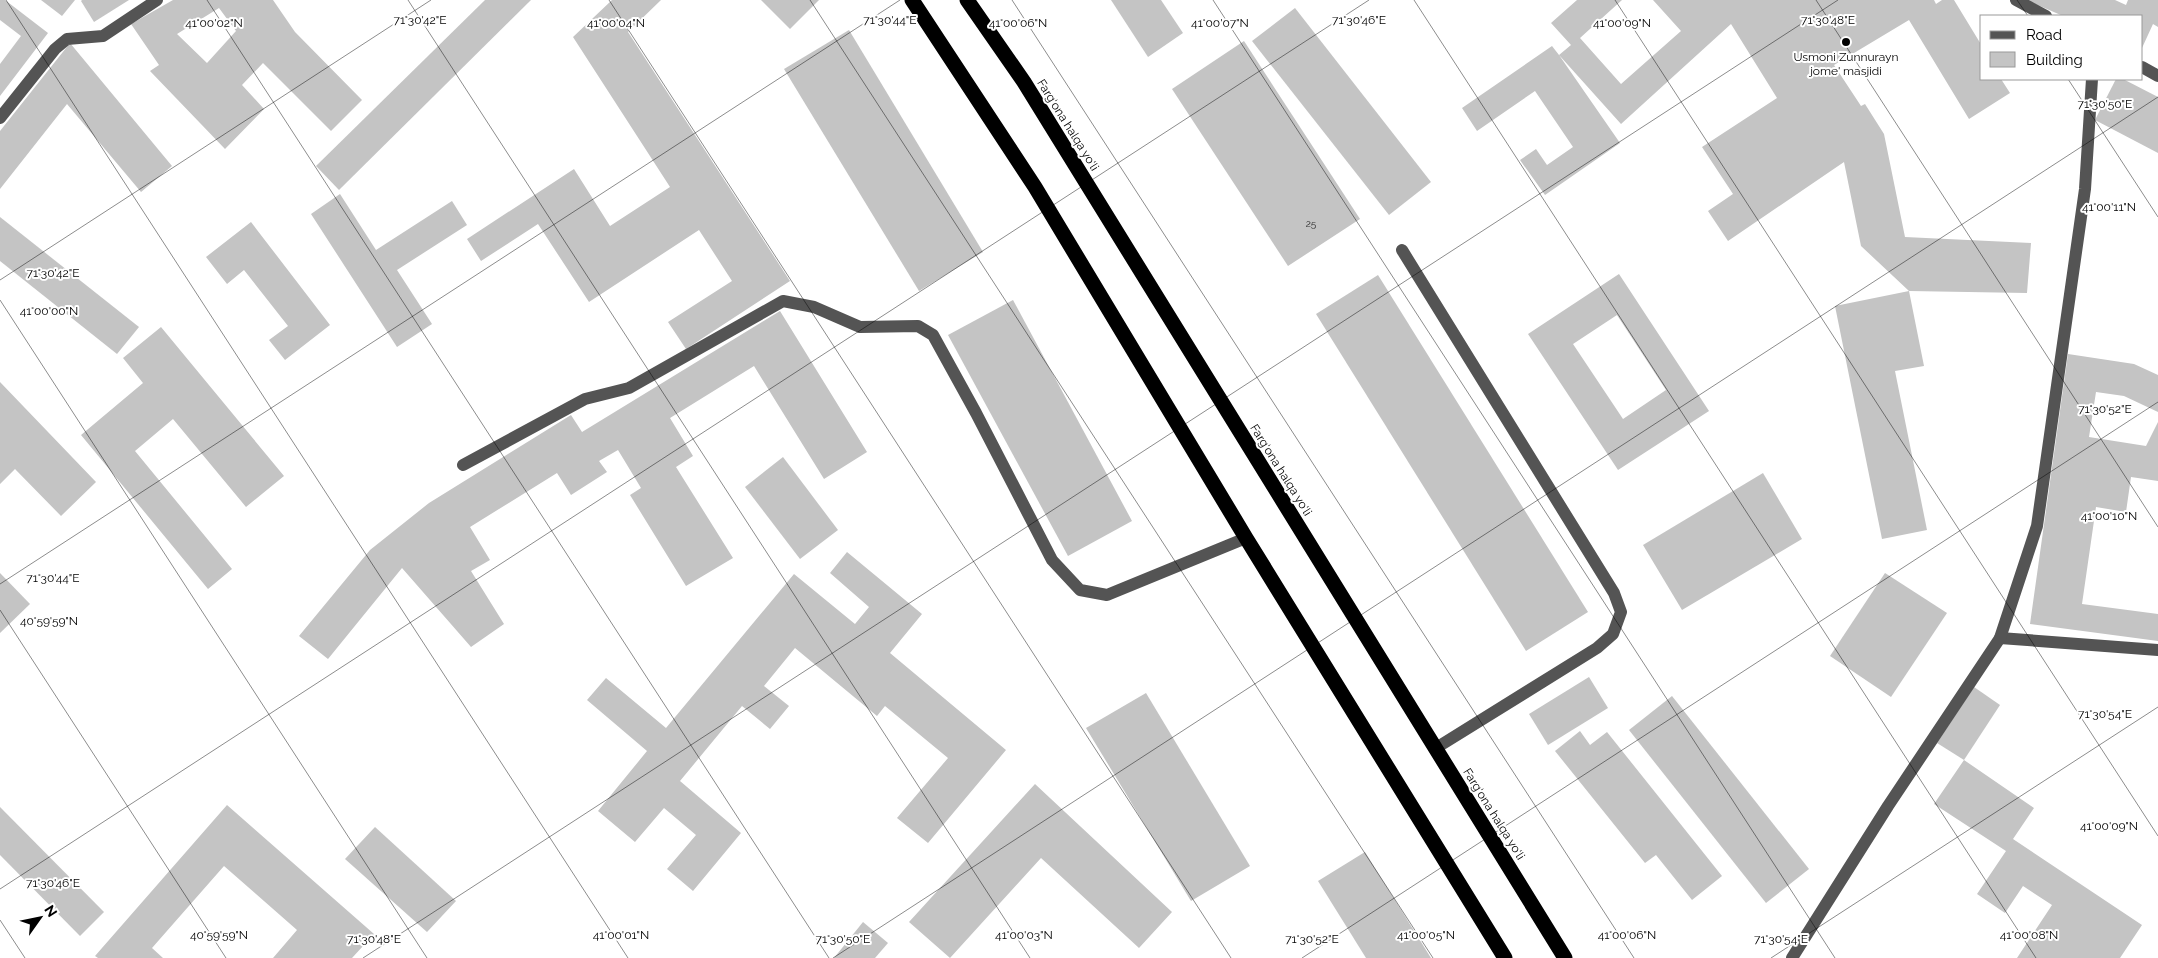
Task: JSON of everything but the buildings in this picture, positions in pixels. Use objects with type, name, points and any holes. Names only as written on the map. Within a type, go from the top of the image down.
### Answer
[{"type":"highway","points":[[912,0],[1035,188],[1246,538],[1505,958]]},
{"type":"highway","name":"Farg‘ona halqa yo‘li","points":[[967,0],[1024,82],[1565,958]]},
{"type":"street","points":[[0,118],[55,49],[67,39],[103,36],[157,0]]},
{"type":"street","points":[[2016,0],[2044,15]]},
{"type":"street","points":[[2143,68],[2158,76]]},
{"type":"street","points":[[1792,958],[1888,806],[2000,638],[2037,526],[2086,189],[2092,80]]},
{"type":"street","points":[[1402,250],[1614,593],[1621,612],[1613,634],[1597,648],[1436,748]]},
{"type":"street","points":[[463,465],[585,399],[629,388],[783,301],[814,308],[860,327],[918,326],[933,335],[976,413],[1052,560],[1080,590],[1107,594],[1246,538]]},
{"type":"street","points":[[2000,638],[2158,650]]},
{"type":"place","name":"Usmoni Zunnurayn jome' masjidi","points":[[1846,42]]}]
